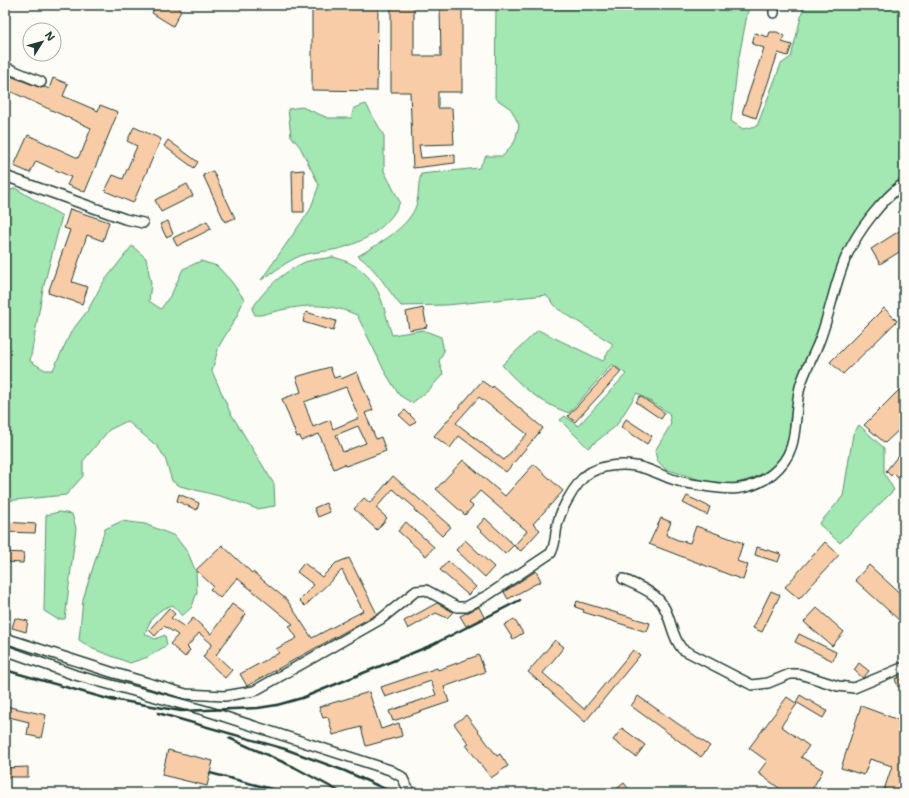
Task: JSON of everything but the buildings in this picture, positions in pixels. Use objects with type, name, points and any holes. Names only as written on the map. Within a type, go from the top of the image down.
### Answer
[{"type":"street","points":[[5,67],[41,82]]},
{"type":"street","points":[[5,176],[125,219],[143,222]]},
{"type":"street","points":[[5,638],[186,694],[225,696],[254,691],[381,619],[416,591],[426,590],[457,608],[466,607],[501,587],[551,553],[556,543],[557,526],[561,515],[575,487],[582,478],[599,468],[625,465],[636,466],[677,481],[741,490],[754,486],[779,468],[793,448],[796,408],[801,385],[819,342],[847,256],[884,200],[904,184]]},
{"type":"street","points":[[623,579],[656,597],[665,609],[675,641],[682,649],[752,685],[768,683],[790,674],[800,674],[838,686],[854,688],[904,667]]},
{"type":"street","points":[[5,650],[75,675],[194,708],[390,770],[402,777],[410,793]]},
{"type":"green space","points":[[496,5],[749,5],[738,62],[731,121],[743,129],[757,126],[781,64],[791,57],[804,5],[904,5],[904,179],[890,189],[871,211],[846,247],[821,322],[798,380],[790,419],[789,443],[784,455],[771,469],[751,479],[729,485],[704,481],[665,469],[657,460],[655,451],[671,424],[669,413],[637,393],[616,426],[588,448],[560,420],[565,416],[578,426],[626,374],[612,364],[569,413],[550,405],[532,394],[502,365],[538,330],[603,361],[613,344],[558,309],[546,295],[447,305],[401,306],[371,267],[358,256],[393,234],[408,219],[414,211],[417,202],[421,174],[479,168],[486,156],[503,156],[515,141],[519,125],[511,109],[495,98]]},
{"type":"green space","points":[[366,104],[384,136],[384,171],[400,202],[396,210],[385,224],[362,240],[340,249],[300,256],[261,280],[310,210],[319,185],[300,147],[291,136],[288,109],[302,107],[328,118],[351,118],[354,108]]},
{"type":"green space","points":[[15,188],[62,216],[43,289],[30,361],[45,370],[53,370],[71,332],[88,310],[102,284],[132,246],[146,258],[151,283],[149,301],[161,309],[172,293],[183,269],[201,261],[217,266],[231,281],[244,299],[237,316],[219,346],[212,371],[230,412],[274,484],[275,506],[257,509],[227,498],[180,486],[172,481],[165,458],[158,447],[127,421],[109,430],[83,461],[83,476],[66,495],[5,501],[5,194]]},
{"type":"green space","points":[[333,257],[354,265],[371,280],[381,299],[392,335],[423,330],[441,337],[444,351],[439,361],[443,374],[429,390],[412,403],[399,395],[385,372],[357,315],[332,307],[309,306],[255,315],[252,309],[257,301],[275,281],[305,262]]},
{"type":"green space","points":[[859,425],[884,448],[884,473],[894,490],[840,543],[819,524],[843,496],[853,434]]},
{"type":"green space","points":[[59,512],[72,514],[76,528],[65,619],[57,619],[44,611],[46,515]]},
{"type":"green space","points":[[122,521],[145,524],[175,536],[188,553],[196,572],[197,592],[192,607],[182,616],[173,605],[163,609],[152,619],[145,634],[155,639],[165,635],[167,645],[148,657],[130,663],[93,649],[79,640],[83,599],[105,529]]},
{"type":"railway","points":[[111,699],[181,711],[258,708],[277,705],[302,698],[432,645],[520,600]]},
{"type":"railway","points":[[5,670],[115,701]]},
{"type":"railway","points":[[158,713],[285,749],[345,771],[394,793]]},
{"type":"railway","points":[[229,738],[294,767],[342,793]]},
{"type":"railway","points":[[210,773],[287,793]]}]
